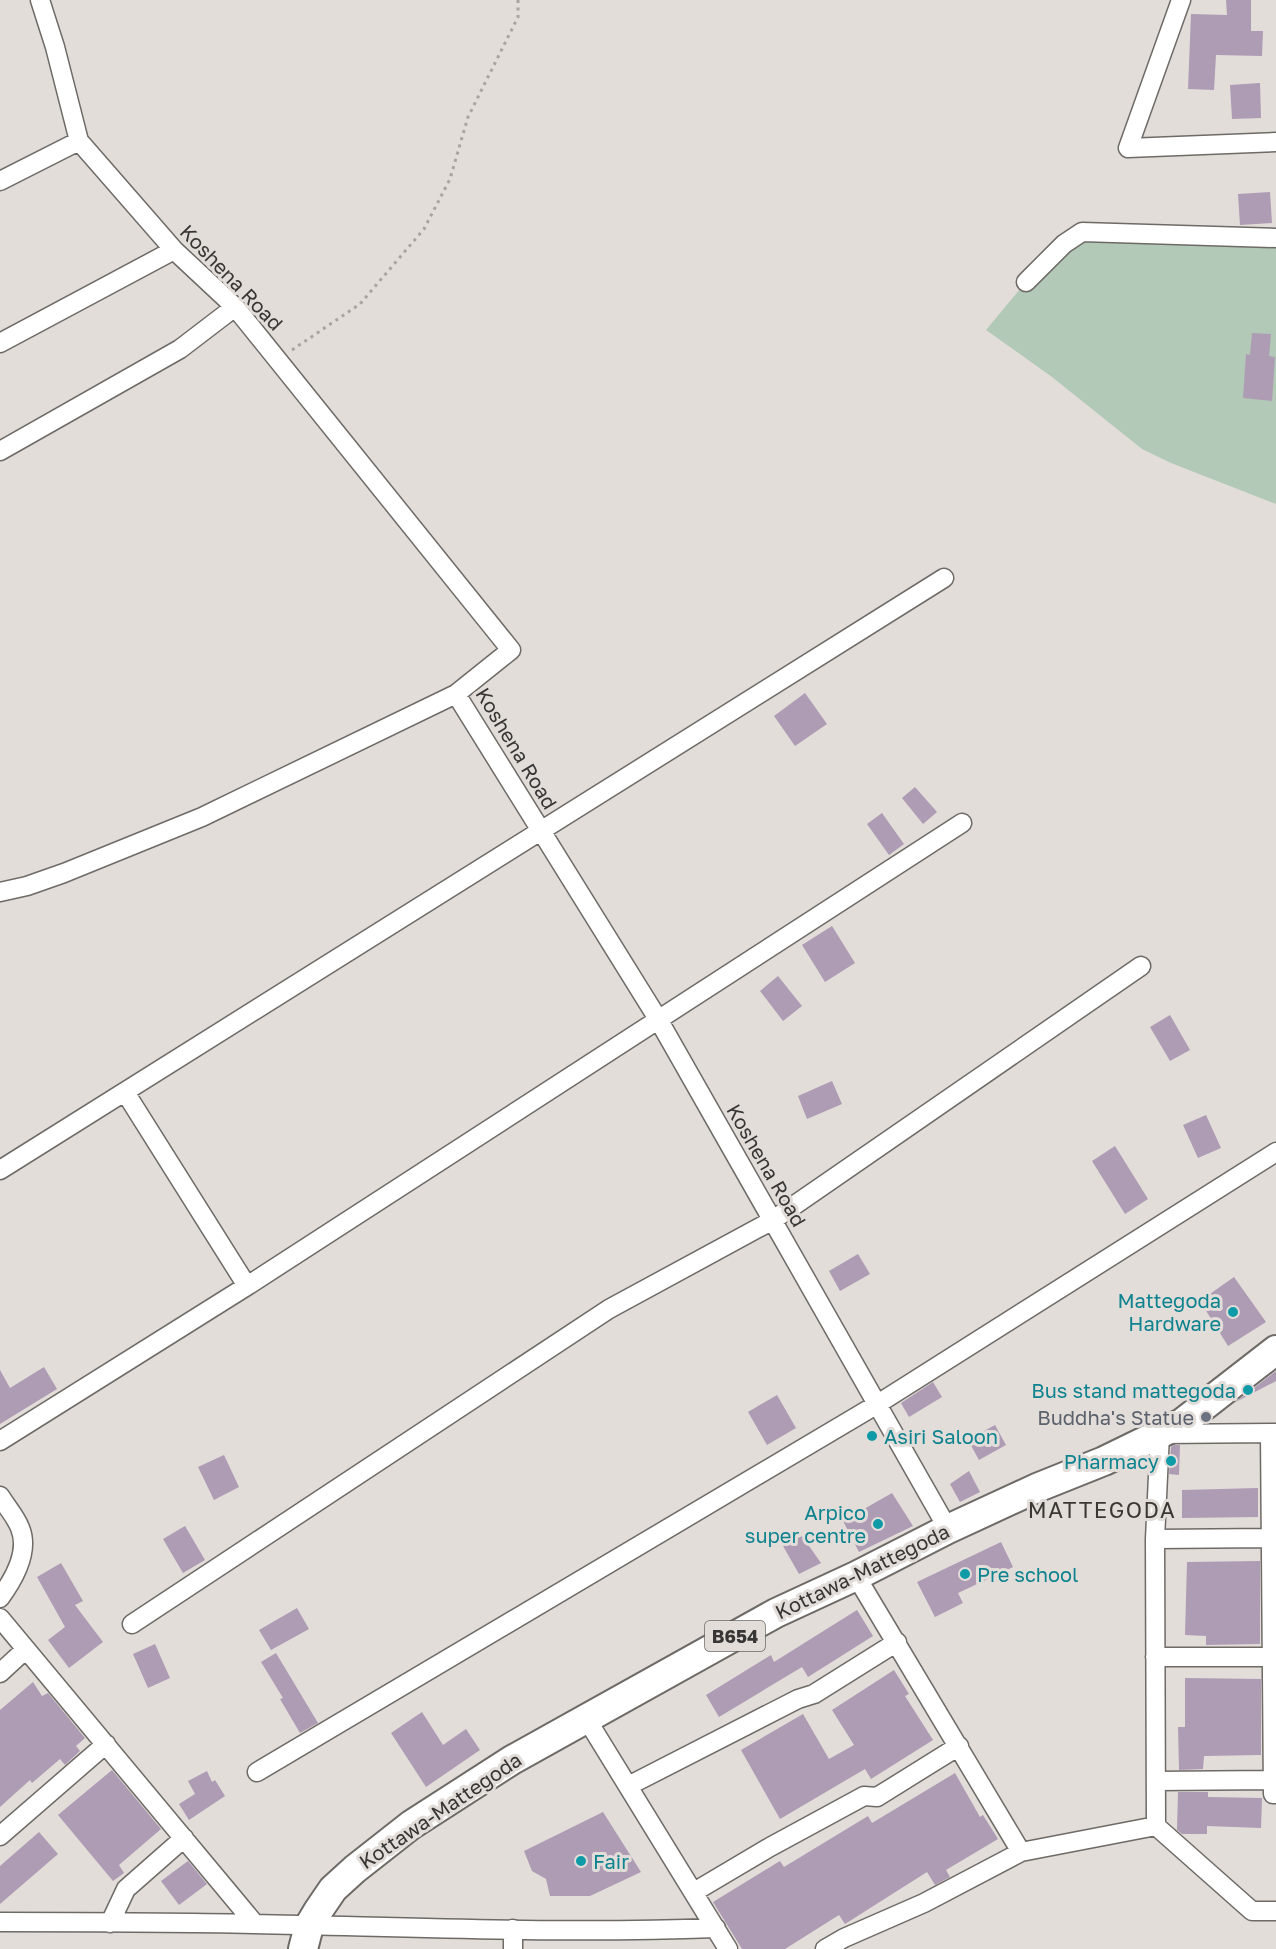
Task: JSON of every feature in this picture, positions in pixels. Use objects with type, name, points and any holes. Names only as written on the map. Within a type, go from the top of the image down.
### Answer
[{"type":"main road","name":"Kottawa-Mattegoda","points":[[306,1938],[333,1888],[411,1825],[512,1760],[776,1613],[856,1576],[948,1529],[1039,1487],[1104,1461],[1182,1423],[1276,1350]]},
{"type":"street","name":"Koshena Road","points":[[40,0],[56,47],[79,141],[174,250],[235,306],[511,650],[456,694],[658,1019],[948,1529]]},
{"type":"street","points":[[1181,0],[1128,148],[1276,142]]},
{"type":"street","points":[[0,180],[79,141]]},
{"type":"street","points":[[1026,282],[1064,244],[1082,232],[1276,238]]},
{"type":"street","points":[[0,343],[174,250]]},
{"type":"street","points":[[0,451],[180,349],[235,306]]},
{"type":"street","points":[[0,1170],[944,578]]},
{"type":"street","points":[[0,892],[27,886],[64,873],[202,817],[456,694]]},
{"type":"street","points":[[0,1441],[247,1286],[962,823]]},
{"type":"street","points":[[132,1624],[609,1309],[772,1220],[1141,966]]},
{"type":"street","points":[[125,1092],[247,1286]]},
{"type":"street","points":[[257,1772],[876,1405],[1276,1152]]},
{"type":"street","points":[[1156,1781],[1274,1787],[1273,1562],[1270,1538],[1273,1434],[1160,1434],[1155,1539],[1156,1826],[1252,1911],[1276,1911]]},
{"type":"street","points":[[0,1496],[20,1528],[25,1548],[11,1583],[0,1598]]},
{"type":"street","points":[[1155,1539],[1270,1538]]},
{"type":"street","points":[[856,1576],[1021,1852]]},
{"type":"street","points":[[0,1617],[255,1924]]},
{"type":"street","points":[[628,1786],[798,1699],[814,1694],[897,1642]]},
{"type":"street","points":[[0,1673],[26,1649]]},
{"type":"street","points":[[1155,1657],[1272,1657]]},
{"type":"street","points":[[586,1718],[728,1949]]},
{"type":"street","points":[[0,1836],[106,1744]]},
{"type":"street","points":[[693,1892],[770,1846],[864,1796],[877,1797],[959,1746]]},
{"type":"street","points":[[825,1949],[844,1938],[924,1903],[1021,1852],[1156,1826]]},
{"type":"street","points":[[110,1923],[126,1889],[184,1838]]},
{"type":"street","points":[[0,1922],[255,1924],[306,1938],[513,1929],[629,1940],[716,1928]]},
{"type":"street","points":[[513,1929],[513,1949]]},
{"type":"path","points":[[278,359],[360,304],[424,229],[450,179],[468,117],[518,17],[518,0]]},
{"type":"green space","points":[[1082,232],[1276,238],[1276,504],[1171,463],[1142,449],[1052,377],[986,330],[1026,282]]},
{"type":"building","points":[[1226,0],[1251,0],[1251,31],[1263,31],[1262,56],[1216,55],[1214,90],[1188,89],[1191,14],[1227,15]]},
{"type":"building","points":[[1260,83],[1261,118],[1232,119],[1230,85]]},
{"type":"building","points":[[1270,192],[1272,223],[1240,225],[1238,194]]},
{"type":"building","points":[[1252,333],[1271,334],[1269,356],[1275,357],[1272,401],[1243,398],[1246,354],[1250,355]]},
{"type":"building","points":[[805,693],[827,724],[795,746],[774,716]]},
{"type":"building","points":[[915,787],[937,812],[923,824],[902,798]]},
{"type":"building","points":[[882,813],[904,844],[889,855],[867,824]]},
{"type":"building","points":[[832,926],[855,963],[825,982],[802,945]]},
{"type":"building","points":[[778,976],[802,1006],[783,1021],[760,991]]},
{"type":"building","points":[[1170,1015],[1190,1050],[1170,1061],[1150,1027]]},
{"type":"building","points":[[832,1081],[842,1104],[807,1119],[798,1096]]},
{"type":"building","points":[[1206,1115],[1221,1148],[1198,1158],[1183,1125]]},
{"type":"building","points":[[1115,1146],[1148,1199],[1125,1214],[1092,1161]]},
{"type":"building","points":[[858,1254],[870,1274],[840,1291],[829,1271]]},
{"type":"building","name":"Mattegoda Hardware","points":[[1234,1277],[1266,1322],[1228,1346],[1200,1301]]},
{"type":"building","points":[[44,1367],[57,1389],[0,1424],[0,1370],[10,1388]]},
{"type":"building","points":[[1276,1371],[1276,1381],[1236,1402]]},
{"type":"building","points":[[933,1382],[942,1397],[909,1417],[901,1403]]},
{"type":"building","points":[[777,1395],[796,1428],[767,1445],[748,1412]]},
{"type":"building","points":[[995,1425],[1006,1445],[979,1460],[968,1440]]},
{"type":"building","points":[[1180,1445],[1179,1475],[1169,1474],[1171,1447]]},
{"type":"building","points":[[224,1455],[239,1487],[214,1500],[198,1467]]},
{"type":"building","points":[[969,1471],[980,1492],[960,1502],[950,1484]]},
{"type":"building","points":[[1258,1488],[1258,1517],[1182,1518],[1182,1490]]},
{"type":"building","name":"Arpico super centre","points":[[892,1493],[913,1526],[859,1552],[843,1521]]},
{"type":"building","points":[[185,1526],[205,1560],[183,1573],[163,1539]]},
{"type":"building","points":[[802,1536],[821,1563],[799,1574],[783,1546]]},
{"type":"building","name":"Pre school","points":[[1001,1542],[1013,1567],[958,1593],[963,1603],[935,1617],[917,1582]]},
{"type":"building","points":[[1260,1561],[1260,1644],[1206,1645],[1206,1636],[1185,1635],[1187,1562]]},
{"type":"building","points":[[61,1563],[83,1601],[75,1605],[103,1642],[69,1668],[48,1640],[65,1627],[37,1577]]},
{"type":"building","points":[[297,1608],[309,1629],[271,1650],[259,1630]]},
{"type":"building","points":[[857,1610],[873,1636],[808,1677],[802,1667],[719,1717],[706,1695],[771,1655],[774,1662]]},
{"type":"building","points":[[155,1644],[170,1678],[148,1688],[133,1654]]},
{"type":"building","points":[[276,1653],[318,1723],[300,1733],[280,1699],[283,1698],[261,1662]]},
{"type":"building","points":[[894,1670],[909,1694],[905,1696],[933,1740],[871,1779],[865,1769],[780,1819],[741,1750],[803,1714],[829,1759],[854,1745],[832,1710]]},
{"type":"building","points":[[1185,1678],[1261,1679],[1261,1755],[1204,1756],[1203,1769],[1179,1770],[1178,1727],[1185,1727]]},
{"type":"building","points":[[33,1682],[42,1696],[48,1693],[85,1738],[76,1746],[80,1751],[65,1765],[60,1759],[32,1783],[30,1780],[0,1807],[0,1710]]},
{"type":"building","points":[[422,1712],[443,1745],[466,1729],[480,1750],[426,1787],[391,1733]]},
{"type":"building","points":[[112,1770],[161,1829],[119,1865],[124,1873],[113,1881],[58,1815]]},
{"type":"building","points":[[207,1771],[212,1782],[215,1780],[225,1796],[189,1820],[179,1804],[195,1794],[188,1781]]},
{"type":"building","points":[[955,1773],[980,1817],[983,1815],[998,1839],[946,1870],[950,1877],[935,1885],[927,1872],[845,1924],[839,1915],[785,1949],[742,1949],[713,1902],[780,1861],[784,1867],[868,1816],[872,1823]]},
{"type":"building","points":[[1178,1792],[1208,1792],[1208,1797],[1262,1798],[1261,1828],[1207,1826],[1207,1834],[1182,1834],[1177,1830]]},
{"type":"building","name":"Fair","points":[[603,1812],[641,1872],[590,1896],[550,1896],[546,1879],[532,1871],[524,1851]]},
{"type":"building","points":[[39,1832],[58,1854],[0,1904],[0,1866]]},
{"type":"building","points":[[188,1861],[207,1884],[179,1905],[161,1881]]},
{"type":"place","name":"Mattegoda Hardware","points":[[1233,1312]]},
{"type":"place","name":"Bus stand mattegoda","points":[[1248,1390]]},
{"type":"place","name":"Buddha's Statue","points":[[1206,1417]]},
{"type":"place","name":"Asiri Saloon","points":[[872,1436]]},
{"type":"place","name":"Pharmacy","points":[[1171,1461]]},
{"type":"place","name":"Arpico super centre","points":[[878,1524]]},
{"type":"place","name":"Pre school","points":[[965,1574]]},
{"type":"place","name":"Fair","points":[[581,1861]]},
{"type":"district","name":"MATTEGODA","points":[[1102,1509]]}]
